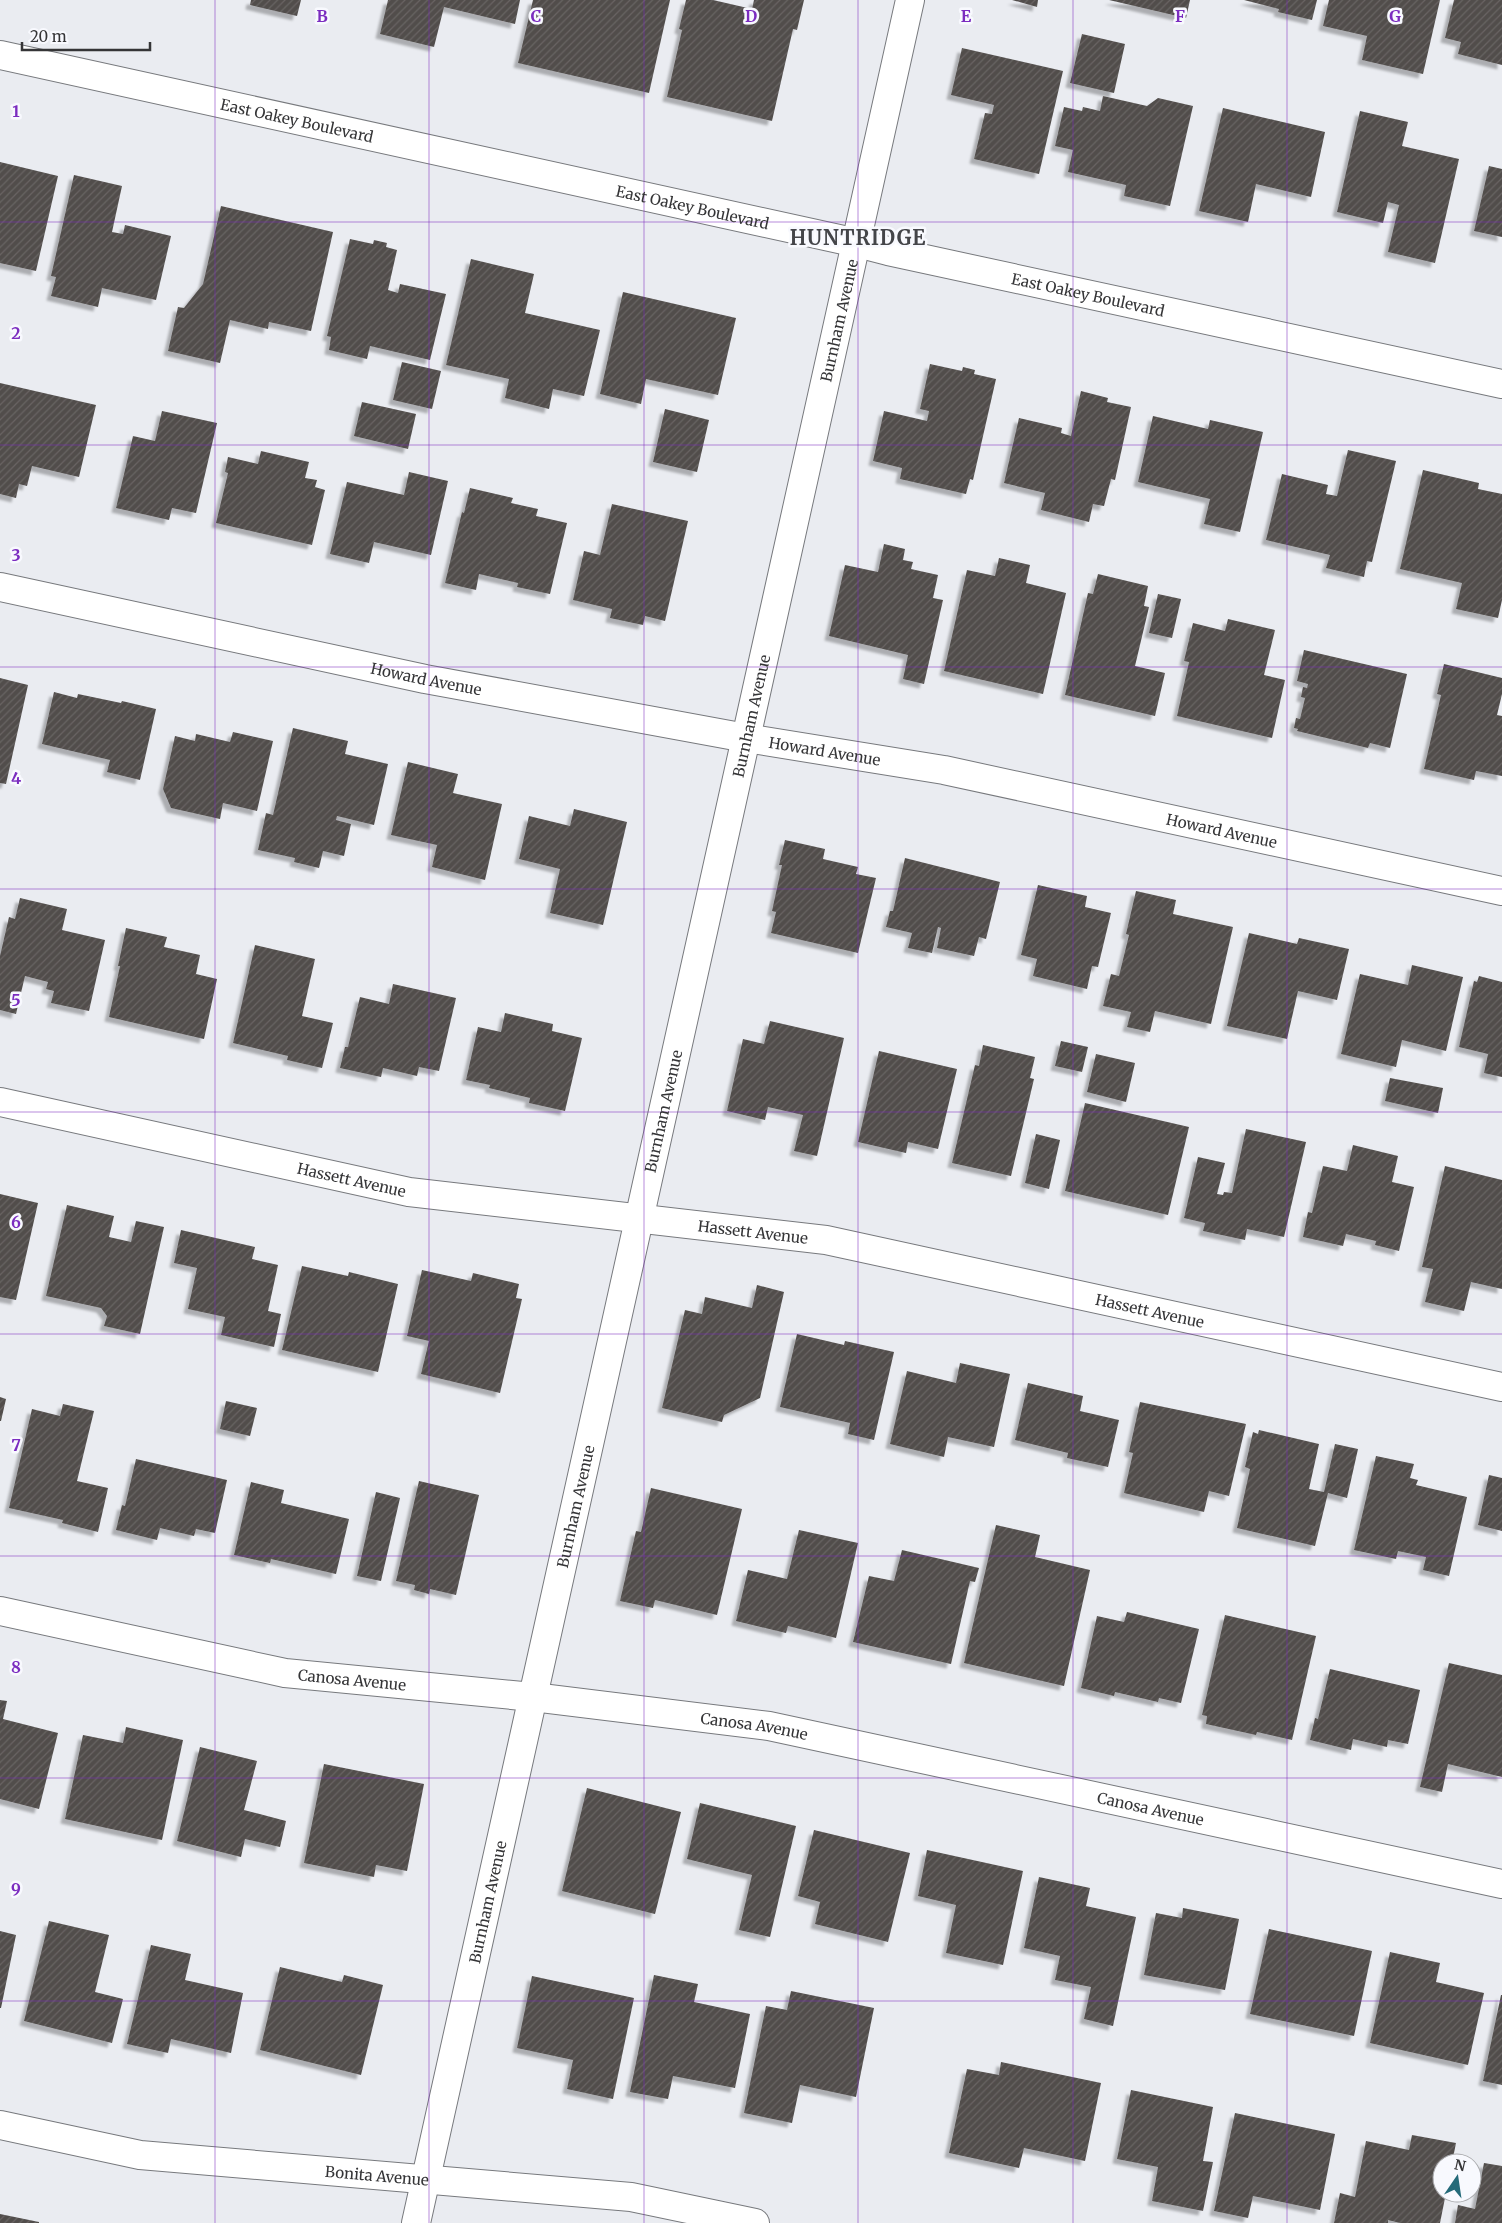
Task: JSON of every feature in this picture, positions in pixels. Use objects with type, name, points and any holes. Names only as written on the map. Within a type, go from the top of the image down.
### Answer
[{"type":"street","name":"Burnham Avenue","points":[[416,2223],[910,0]]},
{"type":"street","name":"East Oakey Boulevard","points":[[0,55],[1502,384]]},
{"type":"street","name":"Howard Avenue","points":[[0,587],[425,679],[746,738],[944,770],[1502,891]]},
{"type":"street","name":"Hassett Avenue","points":[[0,1102],[409,1192],[826,1240],[1502,1387]]},
{"type":"street","name":"Canosa Avenue","points":[[0,1611],[285,1673],[532,1697],[769,1726],[1502,1884]]},
{"type":"street","name":"Bonita Avenue","points":[[0,2125],[140,2155],[631,2197],[755,2223]]},
{"type":"building","points":[[251,0],[301,0],[297,16],[250,5]]},
{"type":"building","points":[[388,0],[520,0],[515,24],[444,7],[434,47],[380,34]]},
{"type":"building","points":[[533,0],[670,0],[649,93],[518,63]]},
{"type":"building","points":[[686,0],[713,0],[752,9],[754,0],[804,0],[797,30],[793,29],[772,121],[667,97],[682,30],[679,29]]},
{"type":"building","points":[[1012,0],[1038,0],[1037,7]]},
{"type":"building","points":[[1109,0],[1190,0],[1186,18]]},
{"type":"building","points":[[1244,0],[1317,0],[1312,20],[1278,12],[1279,9]]},
{"type":"building","points":[[1329,0],[1440,0],[1423,74],[1362,60],[1367,36],[1323,26]]},
{"type":"building","points":[[1454,0],[1502,0],[1502,65],[1458,54],[1461,42],[1445,38]]},
{"type":"building","points":[[1082,34],[1125,44],[1114,93],[1070,83]]},
{"type":"building","points":[[962,48],[1063,71],[1039,174],[974,159],[985,113],[992,114],[994,105],[951,95]]},
{"type":"building","points":[[1103,96],[1147,106],[1158,98],[1193,106],[1170,206],[1124,196],[1126,185],[1068,172],[1073,150],[1055,146],[1064,107],[1082,111],[1083,107],[1100,111]]},
{"type":"building","points":[[1223,108],[1325,132],[1311,197],[1256,184],[1248,222],[1199,211]]},
{"type":"building","points":[[1360,111],[1408,122],[1402,146],[1459,159],[1435,263],[1388,252],[1399,205],[1388,202],[1383,223],[1337,212]]},
{"type":"building","points":[[0,162],[58,176],[36,271],[0,263]]},
{"type":"building","points":[[1489,166],[1502,169],[1502,237],[1474,231]]},
{"type":"building","points":[[74,175],[122,186],[112,232],[123,234],[125,225],[171,236],[156,300],[102,288],[98,307],[51,296],[56,277],[51,276]]},
{"type":"building","points":[[221,206],[333,232],[311,331],[269,322],[268,329],[230,320],[220,363],[168,351],[178,307],[184,308],[203,284]]},
{"type":"building","points":[[350,239],[373,244],[374,240],[387,243],[386,247],[397,250],[388,290],[398,293],[400,284],[446,294],[430,360],[370,346],[367,359],[329,350],[331,337],[327,336]]},
{"type":"building","points":[[471,259],[534,274],[525,313],[600,330],[584,396],[553,389],[549,409],[505,398],[509,379],[446,365]]},
{"type":"building","points":[[623,292],[736,318],[718,395],[646,379],[641,404],[600,394]]},
{"type":"building","points":[[402,362],[441,371],[432,409],[393,400]]},
{"type":"building","points":[[930,364],[962,371],[963,367],[975,370],[974,374],[996,379],[973,480],[970,479],[966,494],[900,479],[902,468],[873,461],[884,411],[927,421],[929,411],[920,409]]},
{"type":"building","points":[[0,383],[96,405],[79,477],[32,466],[27,486],[19,484],[16,498],[0,494]]},
{"type":"building","points":[[1081,391],[1108,398],[1107,402],[1131,407],[1115,480],[1111,479],[1104,506],[1093,504],[1089,522],[1041,510],[1045,493],[1004,483],[1019,418],[1062,428],[1061,433],[1071,436]]},
{"type":"building","points":[[362,402],[416,414],[408,449],[354,436]]},
{"type":"building","points":[[665,409],[709,420],[697,472],[653,462]]},
{"type":"building","points":[[162,411],[217,423],[196,513],[172,508],[169,520],[116,508],[133,436],[155,441]]},
{"type":"building","points":[[1153,416],[1208,429],[1210,420],[1263,432],[1240,532],[1204,524],[1210,499],[1138,482]]},
{"type":"building","points":[[1348,450],[1396,461],[1372,562],[1367,561],[1364,577],[1326,568],[1330,555],[1266,540],[1282,474],[1328,485],[1326,494],[1337,496]]},
{"type":"building","points":[[261,451],[309,462],[305,478],[317,480],[315,487],[325,490],[312,545],[216,523],[228,473],[225,472],[228,457],[258,464]]},
{"type":"building","points":[[1423,470],[1479,483],[1478,489],[1502,494],[1502,600],[1498,618],[1456,609],[1462,583],[1400,569]]},
{"type":"building","points":[[409,472],[448,481],[431,555],[374,542],[369,563],[330,554],[347,482],[404,495]]},
{"type":"building","points":[[470,488],[513,498],[511,503],[538,509],[536,516],[567,523],[550,594],[517,587],[518,583],[479,574],[476,590],[445,583],[462,512],[464,513]]},
{"type":"building","points":[[612,504],[688,521],[665,621],[645,616],[643,625],[610,618],[612,609],[573,600],[584,551],[600,555]]},
{"type":"building","points":[[884,544],[905,549],[903,560],[913,562],[911,569],[938,575],[933,598],[943,600],[924,684],[903,679],[908,655],[829,636],[845,565],[878,572]]},
{"type":"building","points":[[999,558],[1030,565],[1026,583],[1066,593],[1043,694],[944,671],[967,570],[995,576]]},
{"type":"building","points":[[1098,574],[1148,586],[1144,606],[1149,607],[1135,666],[1165,673],[1155,716],[1065,695],[1088,593],[1093,594]]},
{"type":"building","points":[[1158,594],[1181,599],[1172,638],[1149,633]]},
{"type":"building","points":[[1228,619],[1275,630],[1264,675],[1285,680],[1272,738],[1177,716],[1189,662],[1184,661],[1193,623],[1225,631]]},
{"type":"building","points":[[1304,650],[1407,674],[1390,748],[1370,743],[1368,748],[1297,731],[1298,729],[1294,728],[1296,718],[1300,719],[1305,698],[1301,697],[1303,687],[1307,688],[1308,684],[1297,681]]},
{"type":"building","points":[[1444,664],[1502,678],[1502,694],[1497,715],[1502,716],[1502,776],[1476,771],[1474,780],[1424,769],[1441,695],[1437,694]]},
{"type":"building","points":[[0,678],[28,685],[6,784],[0,783]]},
{"type":"building","points":[[54,692],[77,698],[78,694],[121,703],[122,701],[156,709],[140,780],[107,772],[110,760],[42,744]]},
{"type":"building","points":[[293,728],[348,741],[345,754],[388,764],[374,825],[337,816],[336,820],[351,824],[344,856],[323,851],[319,868],[294,862],[295,858],[258,850],[266,813],[273,815]]},
{"type":"building","points":[[233,732],[273,741],[257,811],[223,803],[220,819],[171,808],[163,789],[175,736],[195,741],[196,734],[230,742]]},
{"type":"building","points":[[408,762],[458,774],[453,793],[502,804],[485,880],[432,867],[437,845],[391,835]]},
{"type":"building","points":[[574,809],[627,822],[603,925],[550,913],[560,869],[519,859],[529,816],[570,826]]},
{"type":"building","points":[[785,840],[825,849],[823,859],[858,867],[856,874],[876,878],[858,953],[771,933],[776,912],[772,911],[782,865],[779,865]]},
{"type":"building","points":[[905,858],[1000,882],[986,939],[979,937],[974,956],[937,948],[941,928],[938,927],[932,953],[908,948],[912,933],[886,927],[890,911],[893,911]]},
{"type":"building","points":[[1038,885],[1087,896],[1085,907],[1111,913],[1098,967],[1092,966],[1087,989],[1033,976],[1037,959],[1021,955]]},
{"type":"building","points":[[1136,891],[1176,900],[1173,914],[1233,927],[1211,1024],[1155,1011],[1150,1032],[1127,1027],[1131,1012],[1103,1006],[1111,974],[1119,976],[1129,935],[1126,934]]},
{"type":"building","points":[[20,898],[67,909],[62,930],[105,940],[89,1011],[51,1003],[54,991],[46,989],[48,982],[25,976],[16,1014],[0,1010],[0,956],[9,917],[15,919]]},
{"type":"building","points":[[126,928],[167,937],[164,947],[200,955],[196,974],[217,979],[204,1039],[109,1017]]},
{"type":"building","points":[[1249,933],[1297,944],[1299,938],[1349,949],[1337,1000],[1298,991],[1287,1039],[1227,1026]]},
{"type":"building","points":[[255,945],[315,959],[302,1016],[333,1023],[322,1068],[287,1060],[288,1056],[233,1043]]},
{"type":"building","points":[[1412,965],[1463,977],[1446,1051],[1402,1040],[1396,1067],[1341,1054],[1360,974],[1408,985]]},
{"type":"building","points":[[1479,976],[1502,982],[1502,1077],[1484,1073],[1488,1054],[1459,1047],[1474,981],[1477,982]]},
{"type":"building","points":[[393,984],[456,998],[439,1071],[419,1067],[417,1076],[383,1068],[381,1077],[340,1068],[345,1047],[348,1047],[360,997],[389,1004]]},
{"type":"building","points":[[505,1013],[553,1024],[552,1031],[582,1038],[565,1111],[529,1103],[530,1098],[489,1088],[490,1085],[466,1080],[478,1027],[501,1032]]},
{"type":"building","points":[[770,1021],[844,1038],[817,1156],[794,1151],[803,1115],[768,1107],[765,1120],[727,1111],[743,1039],[764,1044]]},
{"type":"building","points":[[1061,1041],[1088,1047],[1082,1072],[1055,1066]]},
{"type":"building","points":[[983,1045],[1035,1057],[1030,1078],[1034,1079],[1011,1176],[952,1163],[975,1065],[979,1066]]},
{"type":"building","points":[[879,1051],[957,1069],[938,1149],[908,1142],[906,1153],[858,1142]]},
{"type":"building","points":[[1096,1054],[1135,1063],[1126,1102],[1087,1092]]},
{"type":"building","points":[[1390,1078],[1443,1088],[1438,1113],[1385,1101]]},
{"type":"building","points":[[1085,1103],[1189,1127],[1168,1215],[1065,1191]]},
{"type":"building","points":[[1246,1129],[1306,1142],[1284,1237],[1247,1229],[1245,1240],[1203,1231],[1205,1223],[1184,1218],[1198,1157],[1225,1163],[1217,1194],[1223,1195],[1224,1192],[1232,1193]]},
{"type":"building","points":[[1036,1134],[1060,1140],[1049,1189],[1025,1183]]},
{"type":"building","points":[[1353,1145],[1398,1156],[1392,1182],[1414,1187],[1399,1251],[1375,1245],[1376,1241],[1346,1234],[1343,1246],[1303,1237],[1308,1212],[1312,1213],[1323,1166],[1347,1171]]},
{"type":"building","points":[[1445,1166],[1502,1180],[1502,1289],[1471,1282],[1464,1311],[1425,1302],[1433,1269],[1422,1267]]},
{"type":"building","points":[[0,1194],[38,1203],[16,1300],[0,1297]]},
{"type":"building","points":[[67,1205],[114,1216],[109,1237],[131,1242],[136,1221],[164,1227],[140,1334],[104,1326],[107,1316],[101,1308],[46,1296]]},
{"type":"building","points":[[181,1230],[255,1247],[252,1259],[278,1265],[268,1311],[281,1314],[274,1347],[221,1335],[225,1317],[188,1309],[197,1268],[174,1263]]},
{"type":"building","points":[[302,1266],[348,1276],[349,1272],[398,1284],[378,1372],[282,1350]]},
{"type":"building","points":[[422,1270],[471,1281],[473,1273],[519,1284],[516,1298],[522,1299],[500,1393],[421,1374],[429,1341],[407,1336]]},
{"type":"building","points":[[757,1285],[784,1292],[760,1398],[724,1415],[722,1422],[662,1408],[685,1310],[702,1314],[705,1297],[752,1308]]},
{"type":"building","points":[[797,1334],[844,1345],[845,1341],[894,1352],[874,1440],[848,1434],[850,1423],[780,1407]]},
{"type":"building","points":[[960,1363],[1010,1374],[994,1447],[948,1437],[944,1457],[890,1444],[907,1371],[956,1383]]},
{"type":"building","points":[[1028,1383],[1083,1396],[1080,1411],[1119,1420],[1108,1467],[1067,1458],[1068,1453],[1015,1440]]},
{"type":"building","points":[[0,1397],[6,1399],[1,1421],[0,1421]]},
{"type":"building","points":[[226,1401],[257,1408],[250,1436],[220,1429]]},
{"type":"building","points":[[1140,1402],[1246,1424],[1229,1496],[1209,1491],[1204,1512],[1124,1493],[1133,1453],[1129,1452]]},
{"type":"building","points":[[63,1404],[94,1411],[77,1481],[108,1488],[98,1532],[62,1523],[63,1520],[9,1508],[32,1409],[60,1416]]},
{"type":"building","points":[[1259,1430],[1319,1444],[1309,1489],[1324,1492],[1335,1444],[1358,1449],[1347,1498],[1328,1493],[1315,1546],[1237,1528],[1250,1469],[1245,1467],[1253,1432],[1258,1434]]},
{"type":"building","points":[[1376,1456],[1414,1464],[1410,1478],[1418,1480],[1416,1485],[1467,1497],[1449,1576],[1423,1570],[1426,1557],[1398,1551],[1396,1559],[1354,1550]]},
{"type":"building","points":[[136,1459],[227,1480],[215,1533],[196,1529],[194,1536],[160,1528],[157,1540],[116,1530],[122,1505],[125,1506]]},
{"type":"building","points":[[1489,1475],[1502,1478],[1502,1531],[1478,1525]]},
{"type":"building","points":[[419,1481],[479,1495],[456,1595],[430,1589],[429,1594],[414,1590],[415,1585],[396,1581]]},
{"type":"building","points":[[251,1482],[284,1490],[281,1503],[349,1519],[336,1574],[271,1559],[270,1563],[234,1555]]},
{"type":"building","points":[[651,1488],[742,1509],[717,1615],[655,1600],[653,1608],[620,1601],[636,1531],[641,1532]]},
{"type":"building","points":[[376,1492],[400,1498],[381,1581],[357,1576]]},
{"type":"building","points":[[996,1525],[1040,1535],[1035,1557],[1090,1570],[1064,1686],[964,1663]]},
{"type":"building","points":[[799,1530],[858,1543],[836,1638],[788,1626],[786,1633],[736,1621],[748,1570],[787,1579]]},
{"type":"building","points":[[902,1550],[979,1568],[975,1582],[970,1581],[951,1664],[853,1642],[869,1576],[894,1581]]},
{"type":"building","points":[[1127,1612],[1199,1629],[1181,1703],[1159,1698],[1158,1702],[1115,1692],[1114,1696],[1081,1688],[1097,1616],[1124,1622]]},
{"type":"building","points":[[1225,1615],[1316,1636],[1292,1740],[1257,1732],[1256,1735],[1206,1724],[1207,1716],[1202,1715]]},
{"type":"building","points":[[1449,1663],[1502,1675],[1502,1777],[1448,1764],[1442,1792],[1420,1787]]},
{"type":"building","points":[[1330,1669],[1420,1690],[1408,1744],[1388,1740],[1387,1747],[1353,1739],[1351,1750],[1310,1740],[1315,1718],[1318,1719]]},
{"type":"building","points":[[0,1700],[7,1701],[3,1719],[58,1733],[39,1809],[0,1799]]},
{"type":"building","points":[[126,1727],[183,1740],[162,1840],[65,1819],[83,1735],[123,1743]]},
{"type":"building","points":[[200,1747],[257,1761],[244,1810],[286,1821],[280,1847],[245,1839],[241,1857],[177,1841]]},
{"type":"building","points":[[324,1764],[424,1784],[407,1871],[376,1865],[374,1877],[304,1863]]},
{"type":"building","points":[[587,1788],[681,1812],[655,1914],[562,1891]]},
{"type":"building","points":[[700,1803],[796,1826],[770,1937],[739,1930],[752,1875],[687,1859]]},
{"type":"building","points":[[814,1830],[910,1853],[888,1942],[815,1924],[820,1902],[798,1896]]},
{"type":"building","points":[[927,1850],[1023,1871],[1003,1965],[946,1953],[956,1905],[918,1896]]},
{"type":"building","points":[[1039,1877],[1090,1888],[1086,1906],[1136,1917],[1113,2026],[1084,2019],[1091,1987],[1055,1980],[1060,1956],[1024,1948]]},
{"type":"building","points":[[1183,1908],[1239,1919],[1225,1990],[1144,1975],[1156,1913],[1182,1918]]},
{"type":"building","points":[[49,1921],[109,1935],[95,1992],[123,1999],[112,2043],[24,2021]]},
{"type":"building","points":[[1269,1929],[1372,1951],[1354,2036],[1250,2014]]},
{"type":"building","points":[[0,1931],[16,1935],[1,2008],[0,2008]]},
{"type":"building","points":[[151,1945],[191,1954],[185,1980],[243,1993],[231,2053],[171,2039],[168,2053],[127,2044]]},
{"type":"building","points":[[1390,1952],[1440,1963],[1436,1982],[1484,1993],[1468,2065],[1370,2043]]},
{"type":"building","points":[[280,1967],[342,1982],[344,1975],[383,1985],[361,2075],[260,2050]]},
{"type":"building","points":[[654,1975],[698,1984],[694,2002],[750,2014],[735,2088],[673,2076],[668,2099],[630,2092]]},
{"type":"building","points":[[532,1976],[634,1998],[613,2099],[567,2089],[573,2060],[517,2048]]},
{"type":"building","points":[[791,1991],[874,2008],[856,2097],[800,2085],[792,2123],[744,2113],[766,2006],[787,2010]]},
{"type":"building","points":[[1502,1995],[1502,2085],[1483,2081]]},
{"type":"building","points":[[1001,2062],[1101,2083],[1085,2161],[1024,2148],[1019,2168],[949,2153],[967,2069],[999,2075]]},
{"type":"building","points":[[1131,2090],[1213,2107],[1203,2161],[1213,2162],[1203,2211],[1152,2201],[1158,2167],[1117,2159]]},
{"type":"building","points":[[1235,2113],[1335,2134],[1320,2210],[1253,2196],[1248,2218],[1214,2211]]},
{"type":"building","points":[[1412,2135],[1456,2143],[1454,2153],[1432,2153],[1432,2203],[1444,2203],[1440,2223],[1400,2223],[1388,2220],[1388,2223],[1334,2223],[1340,2193],[1355,2197],[1366,2141],[1409,2150]]},
{"type":"building","points":[[1484,2163],[1502,2166],[1502,2223],[1455,2223],[1458,2205],[1475,2209],[1476,2203],[1482,2203]]},
{"type":"building","points":[[0,2214],[39,2222],[39,2223],[0,2223]]},
{"type":"district","name":"HUNTRIDGE","points":[[858,237]]}]
